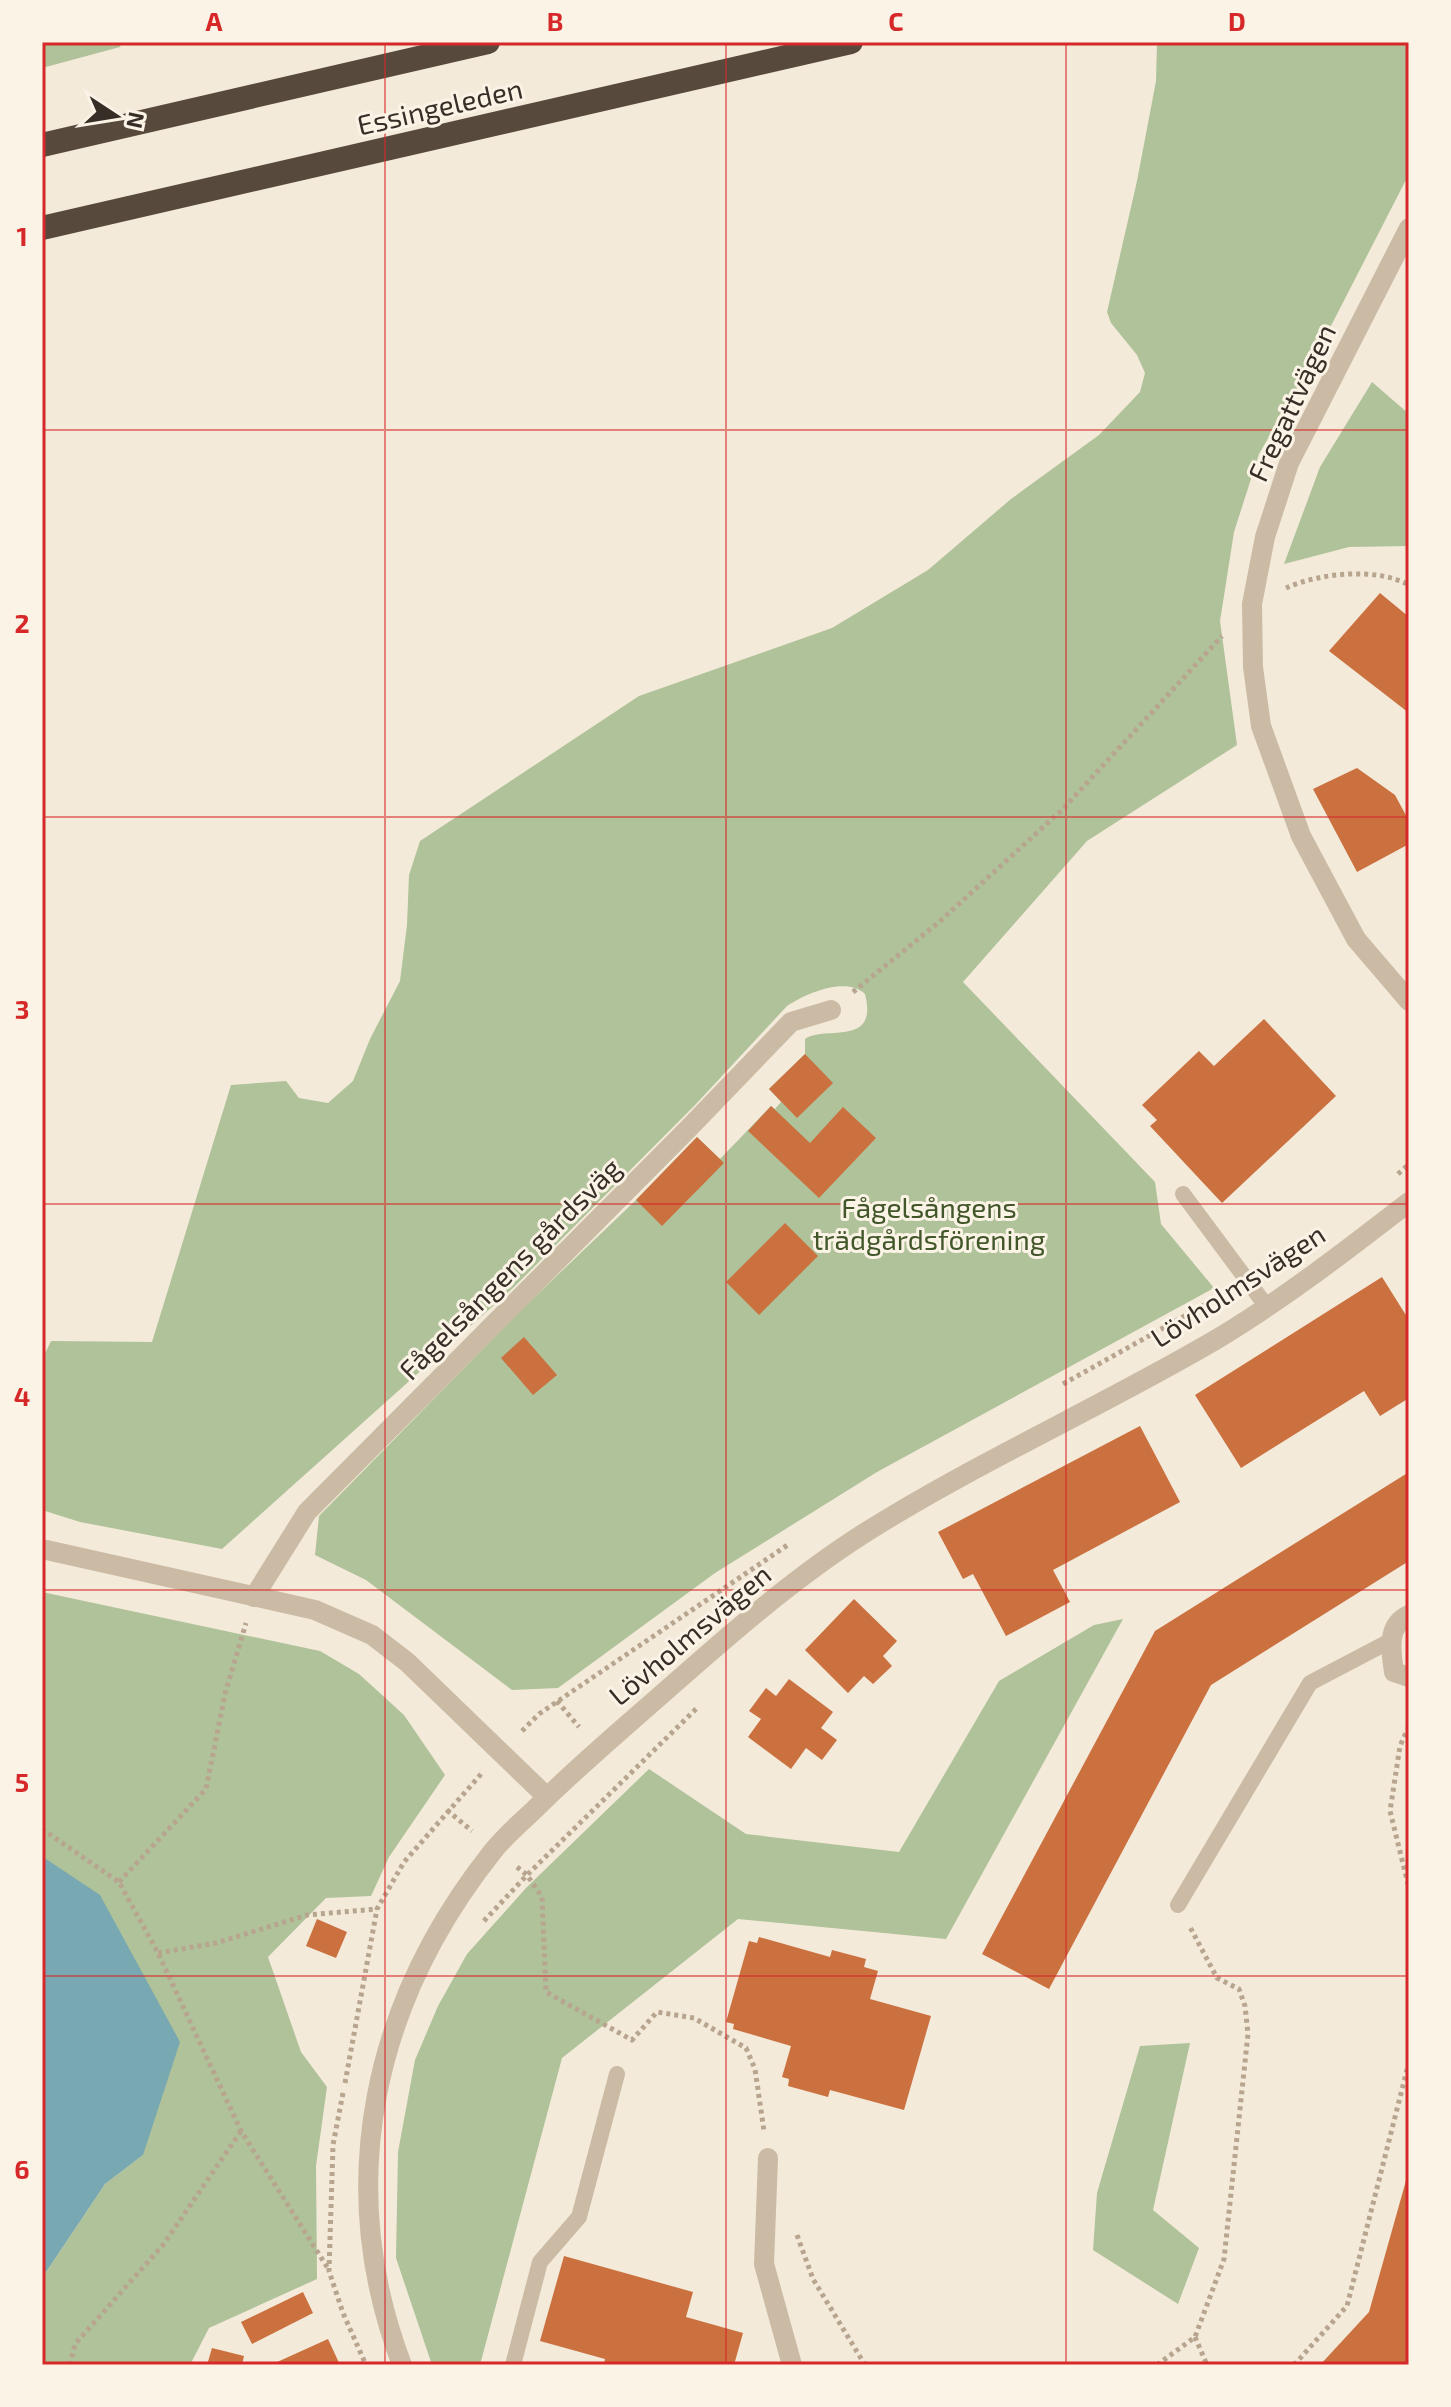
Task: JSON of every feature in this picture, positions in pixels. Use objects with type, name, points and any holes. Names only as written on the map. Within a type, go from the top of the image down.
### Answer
[{"type":"highway","name":"Essingeleden","points":[[42,145],[488,42]]},
{"type":"highway","name":"Essingeleden","points":[[42,228],[851,42]]},
{"type":"street","name":"Fregattvägen","points":[[1409,228],[1289,463],[1265,537],[1252,604],[1253,667],[1261,726],[1301,836],[1356,939],[1409,1001]]},
{"type":"street","name":"Fågelsångens gårdsväg","points":[[254,1597],[307,1512],[791,1022],[831,1010]]},
{"type":"street","name":"Lövholmsvägen","points":[[402,2365],[386,2322],[377,2284],[367,2211],[366,2171],[375,2104],[384,2064],[411,1988],[459,1900],[494,1849],[547,1797],[735,1631],[860,1536],[919,1500],[1217,1339],[1304,1283],[1409,1202]]},
{"type":"street","points":[[42,1549],[315,1610],[372,1635],[407,1662],[547,1797]]},
{"type":"street","points":[[1409,1615],[1402,1618],[1390,1641],[1394,1672],[1409,1677]]},
{"type":"street","points":[[768,2158],[764,2264],[792,2365]]},
{"type":"lane","points":[[1183,1194],[1267,1307]]},
{"type":"lane","points":[[1178,1905],[1310,1683],[1390,1641]]},
{"type":"lane","points":[[513,2365],[540,2262],[579,2217],[617,2074]]},
{"type":"path","points":[[831,1010],[938,923],[1063,809],[1252,604],[1306,579],[1353,574],[1398,579],[1409,585]]},
{"type":"path","points":[[119,1882],[206,1789],[225,1694],[254,1597]]},
{"type":"path","points":[[475,1931],[527,1875],[698,1707]]},
{"type":"path","points":[[1409,1726],[1400,1746],[1390,1811],[1409,1888]]},
{"type":"path","points":[[42,1829],[119,1882],[158,1953],[241,2131],[329,2271]]},
{"type":"path","points":[[527,1875],[542,1897],[546,1992],[632,2040],[657,2012],[694,2018],[746,2048],[755,2069],[768,2158]]},
{"type":"path","points":[[1157,2365],[1195,2337],[1224,2259],[1248,2034],[1245,2006],[1239,1989],[1217,1978],[1178,1905]]},
{"type":"path","points":[[158,1953],[216,1943],[307,1915],[377,1909]]},
{"type":"path","points":[[1294,2365],[1347,2306],[1409,2062]]},
{"type":"path","points":[[70,2365],[75,2344],[163,2245],[241,2131]]},
{"type":"path","points":[[793,2225],[813,2279],[865,2365]]},
{"type":"path","points":[[1195,2337],[1207,2365]]},
{"type":"green space","points":[[42,42],[122,42],[120,47],[42,68]]},
{"type":"green space","name":"Fågelsångens trädgårdsförening","points":[[1157,42],[1409,42],[1409,174],[1316,355],[1259,454],[1234,532],[1220,621],[1237,745],[1087,841],[963,982],[1155,1182],[1161,1224],[1214,1288],[877,1472],[715,1573],[558,1688],[512,1690],[366,1580],[315,1555],[319,1516],[520,1311],[697,1137],[720,1159],[771,1106],[775,1109],[781,1102],[769,1089],[805,1054],[805,1039],[814,1035],[847,1032],[864,1022],[867,1011],[865,994],[848,986],[826,988],[787,1006],[696,1104],[513,1288],[222,1549],[80,1522],[42,1510],[42,1360],[51,1341],[152,1342],[231,1085],[286,1081],[299,1098],[328,1103],[353,1081],[370,1039],[400,981],[409,875],[420,841],[639,696],[832,628],[928,570],[1011,499],[1099,435],[1140,392],[1145,373],[1137,355],[1111,323],[1107,312],[1156,81]]},
{"type":"green space","points":[[1372,382],[1409,414],[1409,546],[1349,547],[1284,564],[1320,467]]},
{"type":"green space","points":[[42,1592],[320,1651],[359,1674],[404,1715],[445,1775],[389,1857],[371,1896],[326,1898],[268,1957],[301,2052],[327,2087],[316,2166],[317,2279],[209,2328],[190,2365],[42,2365],[42,2278],[105,2184],[143,2155],[42,1861]]},
{"type":"green space","points":[[1123,1619],[946,1939],[738,1919],[562,2058],[480,2365],[432,2365],[396,2258],[398,2152],[415,2060],[438,2006],[467,1954],[526,1888],[649,1769],[746,1834],[899,1852],[999,1681],[1094,1625]]},
{"type":"green space","points":[[1190,2043],[1153,2210],[1199,2248],[1178,2304],[1093,2250],[1097,2193],[1140,2046]]},
{"type":"water","points":[[46,1859],[100,1895],[180,2042],[143,2155],[105,2184],[42,2278],[42,1861]]},
{"type":"building","points":[[1380,593],[1409,617],[1409,713],[1329,651]]},
{"type":"building","points":[[1357,768],[1395,795],[1409,821],[1409,844],[1357,872],[1313,789]]},
{"type":"building","points":[[1264,1019],[1336,1096],[1222,1203],[1150,1126],[1157,1120],[1142,1105],[1199,1051],[1214,1066]]},
{"type":"building","points":[[805,1054],[833,1083],[797,1118],[769,1089]]},
{"type":"building","points":[[771,1106],[810,1143],[843,1107],[876,1138],[819,1198],[748,1131]]},
{"type":"building","points":[[697,1137],[724,1163],[662,1226],[636,1200]]},
{"type":"building","points":[[785,1223],[818,1256],[759,1315],[726,1282]]},
{"type":"building","points":[[1382,1277],[1409,1320],[1409,1398],[1380,1416],[1364,1391],[1241,1468],[1195,1395]]},
{"type":"building","points":[[524,1337],[557,1375],[533,1395],[501,1358]]},
{"type":"building","points":[[1140,1426],[1180,1502],[1053,1570],[1070,1602],[1006,1636],[973,1574],[963,1579],[938,1532]]},
{"type":"building","points":[[1409,1472],[1409,1561],[1211,1685],[1049,1989],[982,1954],[1155,1631]]},
{"type":"building","points":[[854,1599],[897,1641],[883,1656],[892,1666],[873,1684],[864,1676],[848,1693],[805,1650]]},
{"type":"building","points":[[789,1679],[833,1712],[821,1728],[837,1740],[822,1760],[806,1748],[791,1769],[748,1737],[761,1719],[749,1711],[766,1688],[776,1696]]},
{"type":"building","points":[[317,1919],[347,1932],[336,1958],[306,1946]]},
{"type":"building","points":[[759,1937],[830,1957],[832,1950],[866,1959],[864,1967],[878,1971],[870,1999],[931,2016],[904,2110],[830,2090],[828,2097],[788,2086],[789,2079],[782,2077],[791,2046],[733,2029],[734,2024],[726,2022],[749,1941],[757,1943]]},
{"type":"building","points":[[1409,2170],[1409,2365],[1320,2365],[1369,2312]]},
{"type":"building","points":[[564,2256],[693,2292],[686,2317],[743,2333],[734,2365],[604,2365],[605,2359],[540,2341]]},
{"type":"building","points":[[303,2292],[313,2313],[252,2344],[241,2322]]},
{"type":"building","points":[[328,2339],[340,2365],[275,2363]]},
{"type":"building","points":[[212,2348],[244,2356],[242,2365],[207,2365]]}]
